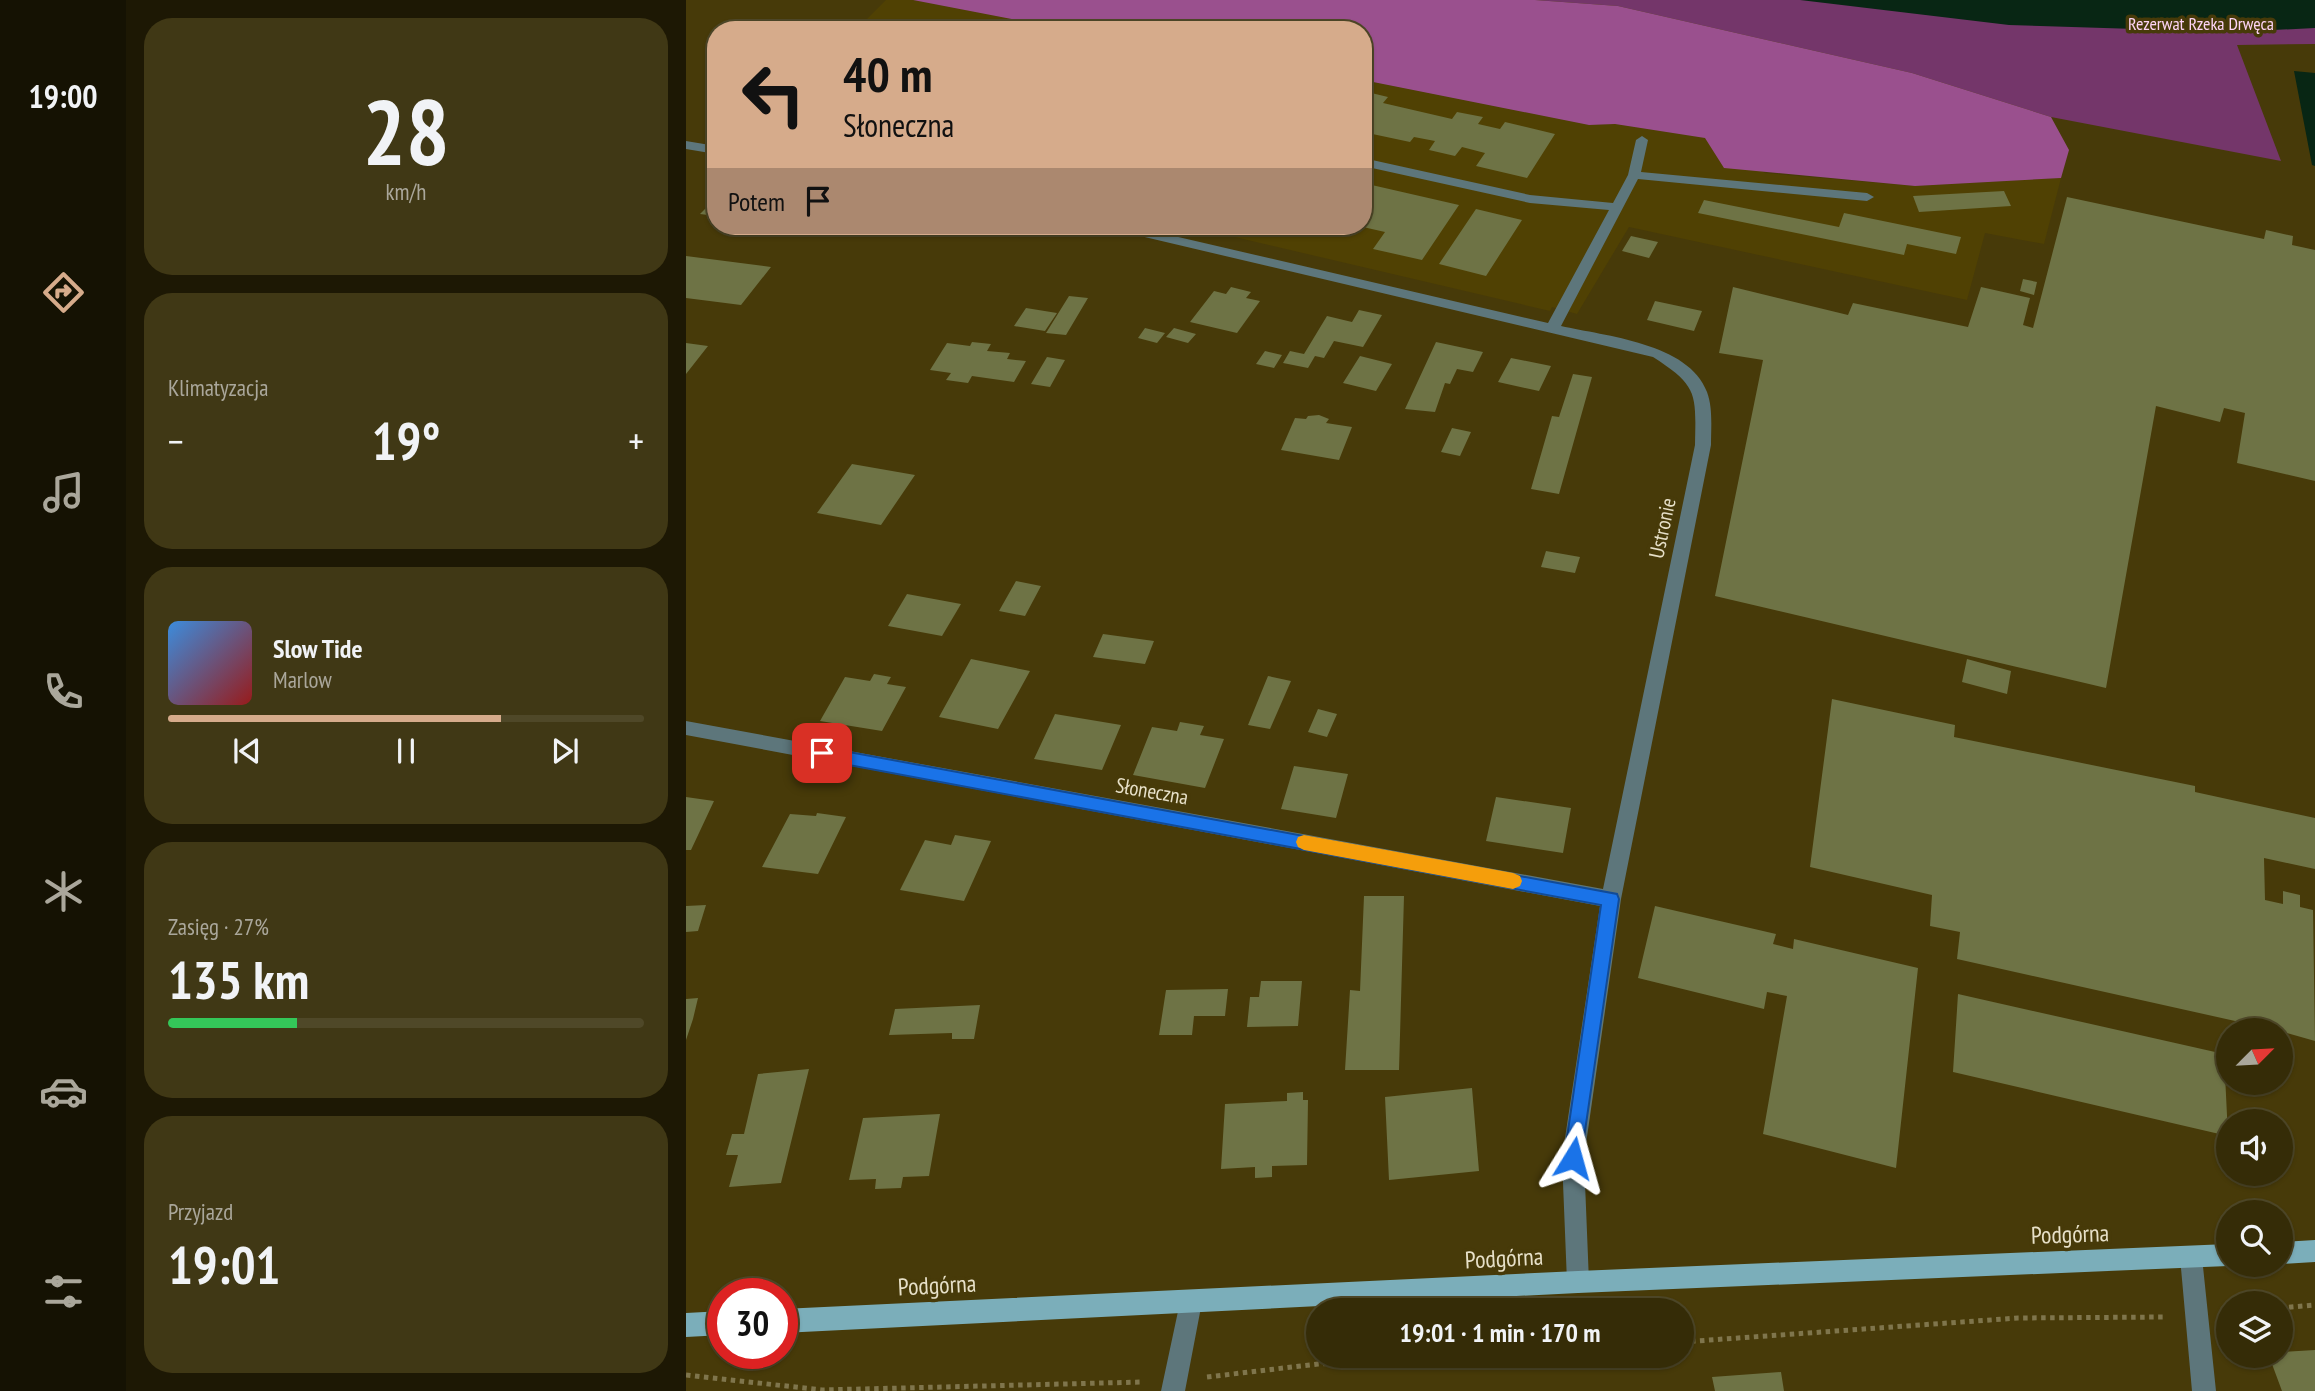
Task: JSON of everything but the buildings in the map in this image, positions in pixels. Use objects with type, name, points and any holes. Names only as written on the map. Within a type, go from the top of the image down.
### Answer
[{"type":"main road","points":[[2293,1252],[2315,1251]]},
{"type":"main road","name":"Podgórna","points":[[798,1320],[1578,1282],[2216,1256]]},
{"type":"main road","points":[[686,1325],[707,1324]]},
{"type":"street","points":[[1552,329],[1634,175],[1643,140]]},
{"type":"street","points":[[686,145],[707,148]]},
{"type":"street","points":[[1372,164],[1530,199],[1616,206]]},
{"type":"street","points":[[1634,175],[1867,197]]},
{"type":"street","name":"Ustronie","points":[[1153,235],[1658,353],[1690,374],[1703,395],[1703,445],[1611,899],[1573,1158],[1578,1282]]},
{"type":"street","name":"Słoneczna","points":[[686,728],[1611,899]]},
{"type":"street","points":[[2191,1257],[2204,1391]]},
{"type":"street","points":[[1174,1386],[1191,1302]]},
{"type":"path","points":[[2293,1307],[2315,1305]]},
{"type":"path","points":[[1694,1341],[2018,1318],[2198,1316]]},
{"type":"path","points":[[686,1375],[822,1390],[1174,1386],[1306,1366]]},
{"type":"shaded area","points":[[886,0],[913,0],[1022,21],[865,21]]},
{"type":"shaded area","points":[[913,0],[1535,0],[1618,6],[1912,73],[2051,117],[2069,150],[2061,178],[1915,186],[1724,168],[1705,138],[1615,124],[1589,125],[1372,82],[1372,21],[1022,21]]},
{"type":"shaded area","points":[[1800,0],[2315,0],[2315,28],[2232,32],[2009,25]]},
{"type":"shaded area","points":[[2294,71],[2315,73],[2315,166],[2312,165]]},
{"type":"shaded area","points":[[1372,82],[1589,125],[1615,124],[1706,138],[1765,173],[1915,186],[2061,178],[2044,244],[1985,233],[1967,300],[1629,227],[1577,314],[1552,307],[1550,311],[1226,235],[1372,235]]},
{"type":"green space","name":"Rezerwat Rzeka Drwęca","points":[[1535,0],[2315,0],[2315,44],[2237,45],[2281,161],[2051,117],[1912,73],[1618,6]]},
{"type":"slow traffic","points":[[1304,842],[1513,881]]},
{"type":"route","points":[[822,753],[1611,899],[1573,1158]]}]
